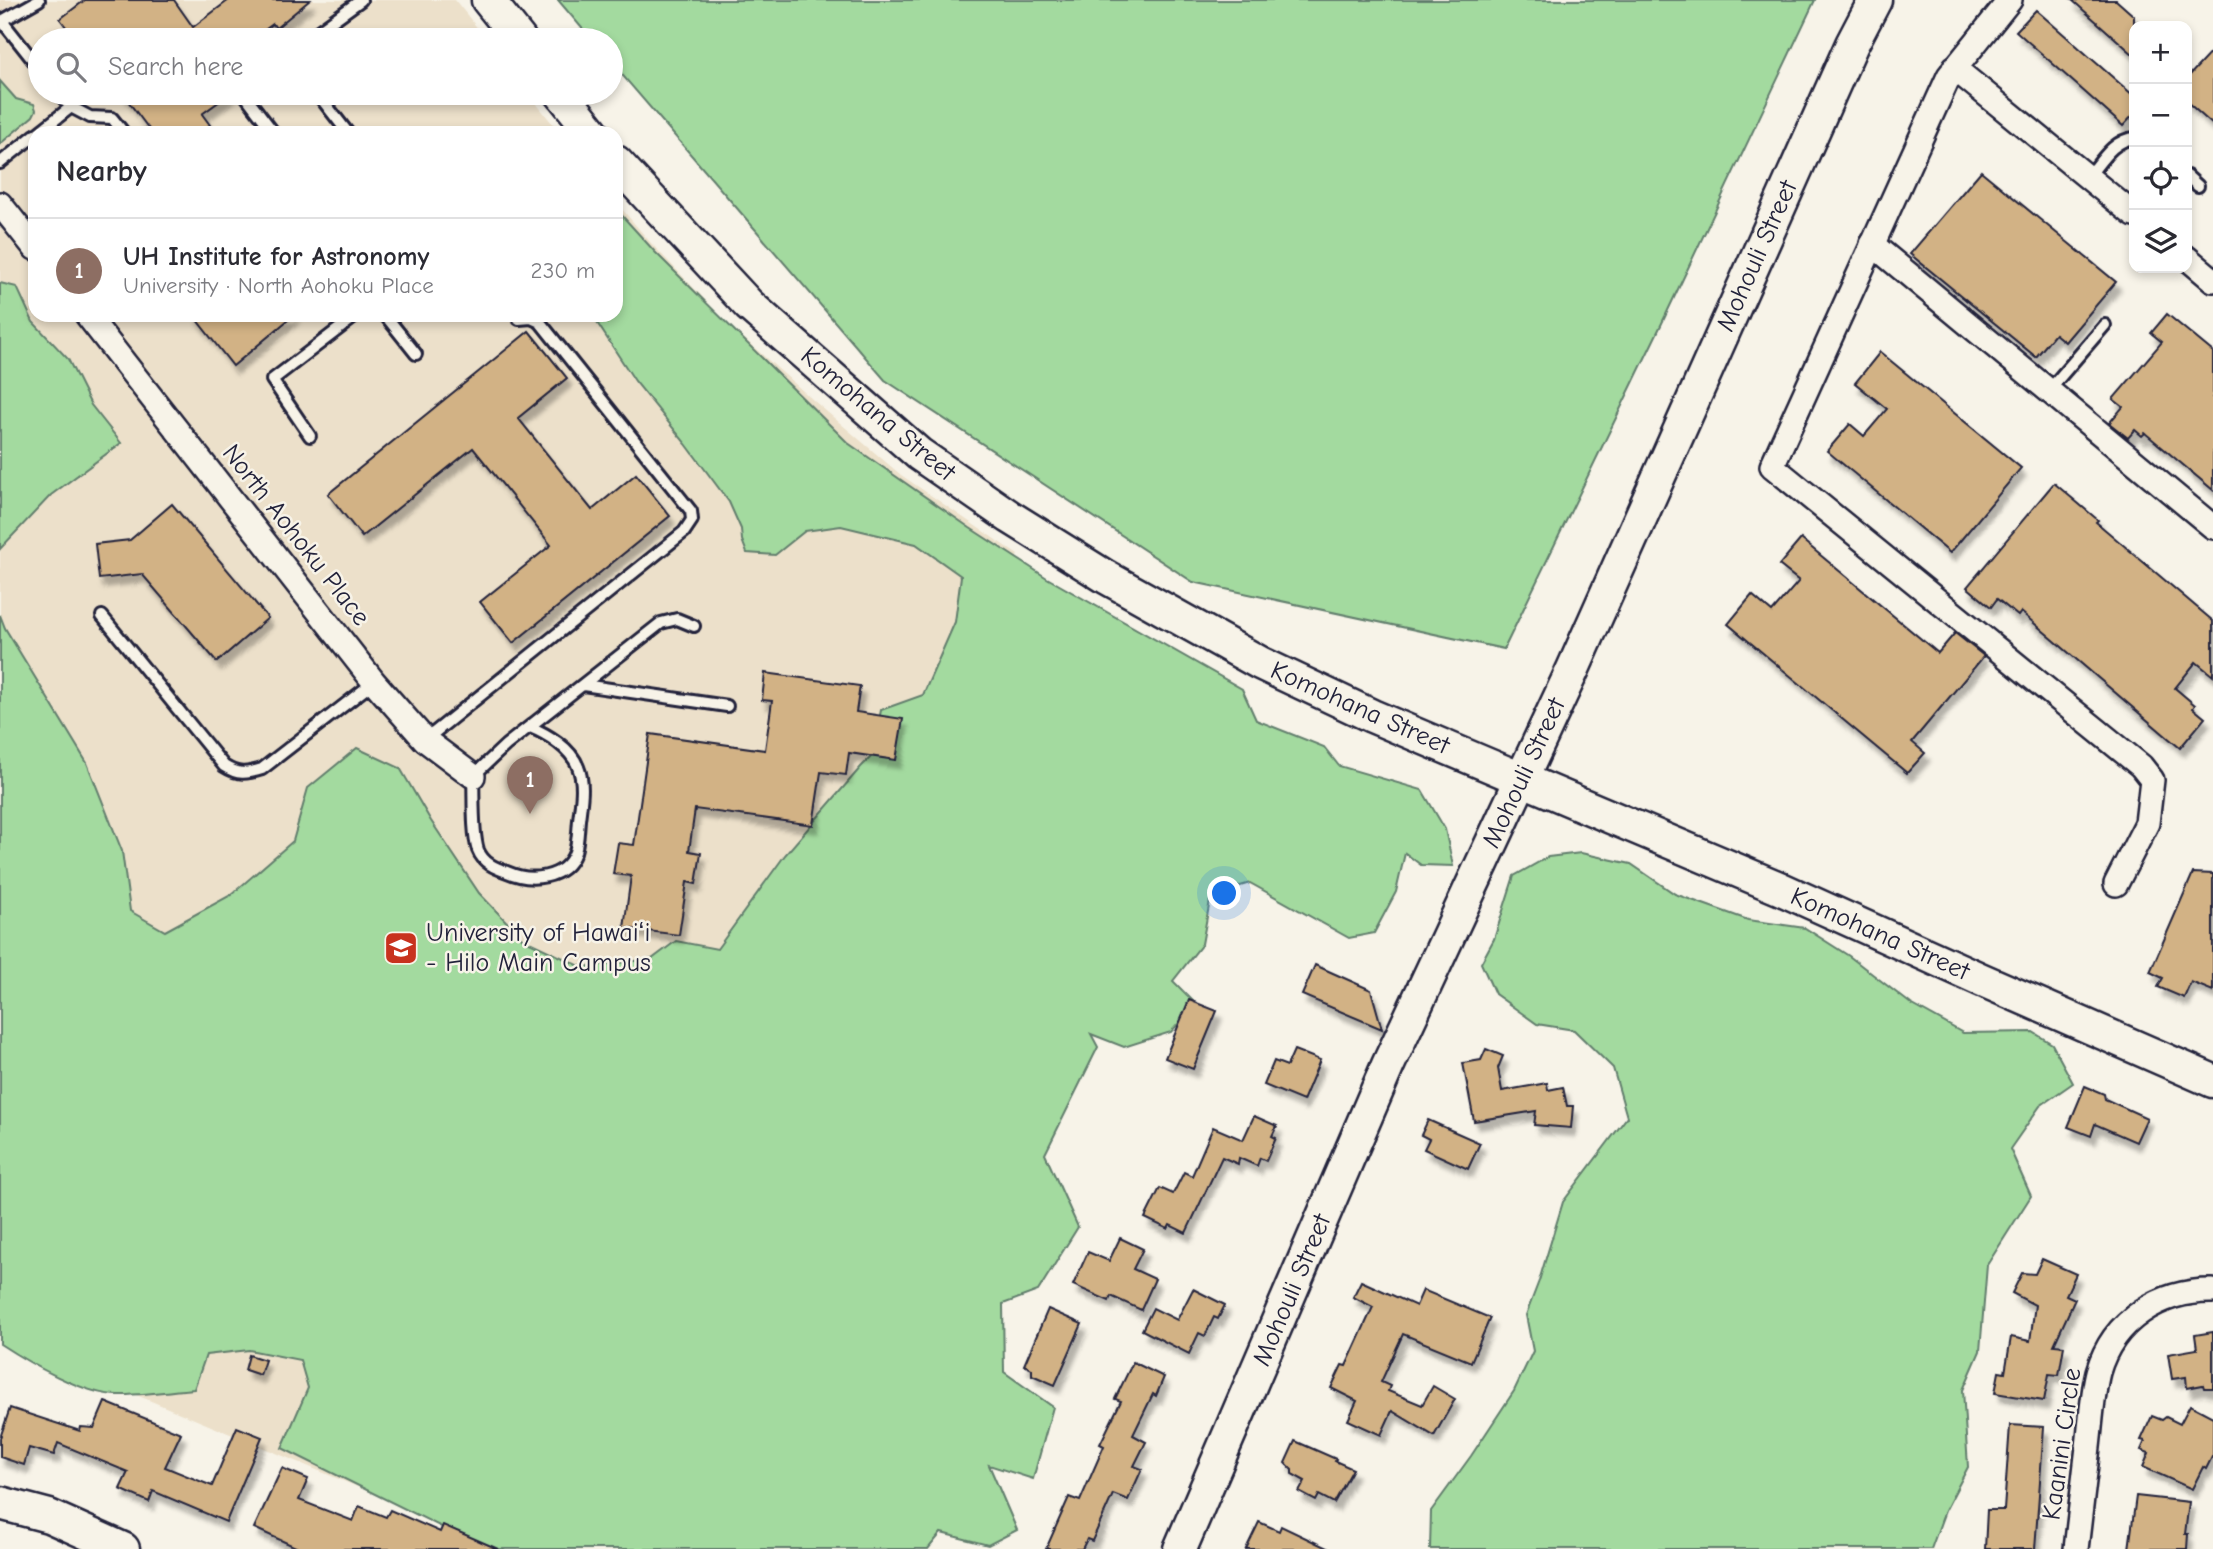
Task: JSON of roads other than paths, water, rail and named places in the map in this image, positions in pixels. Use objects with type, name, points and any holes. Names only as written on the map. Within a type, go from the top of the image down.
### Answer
[{"type":"main road","points":[[488,0],[510,28]]},
{"type":"main road","name":"Mohouli Street","points":[[1180,1549],[1388,1065],[1522,779],[1852,44],[1875,0]]},
{"type":"main road","points":[[571,105],[587,126]]},
{"type":"main road","name":"Komohana Street","points":[[623,170],[749,305],[919,454],[1010,517],[1106,577],[1260,663],[1372,716],[1779,888],[2213,1081]]},
{"type":"main road","points":[[0,1503],[49,1516],[123,1549]]},
{"type":"street","points":[[2010,0],[1949,76],[1772,466],[2141,766],[2152,780],[2147,823],[2116,884]]},
{"type":"street","points":[[1954,68],[2129,211]]},
{"type":"street","points":[[0,204],[28,239]]},
{"type":"street","points":[[1872,244],[2213,527]]},
{"type":"street","points":[[2192,262],[2213,280]]},
{"type":"street","name":"North Aohoku Place","points":[[93,322],[374,682],[425,740],[473,776]]},
{"type":"street","name":"Kaanini Circle","points":[[2076,1549],[2096,1384],[2108,1348],[2132,1318],[2153,1304],[2176,1294],[2213,1291]]},
{"type":"lane","points":[[28,54],[1,21],[39,0]]},
{"type":"lane","points":[[322,28],[361,0]]},
{"type":"lane","points":[[253,105],[269,126]]},
{"type":"lane","points":[[326,105],[343,126]]},
{"type":"lane","points":[[46,126],[71,107],[90,117],[112,118],[118,126]]},
{"type":"lane","points":[[2088,177],[2116,146],[2129,138]]},
{"type":"lane","points":[[0,163],[28,140]]},
{"type":"lane","points":[[2192,181],[2198,186]]},
{"type":"lane","points":[[310,436],[272,380],[348,322]]},
{"type":"lane","points":[[390,322],[416,355]]},
{"type":"lane","points":[[425,740],[684,532],[692,520],[691,511],[538,322]]},
{"type":"lane","points":[[2049,390],[2105,326]]},
{"type":"lane","points":[[102,616],[224,766],[235,773],[247,774],[262,769],[374,682]]},
{"type":"lane","points":[[530,727],[546,734],[566,751],[578,766],[583,791],[575,852],[563,869],[545,878],[516,876],[489,865],[478,851],[473,776],[506,745],[661,623],[677,619],[694,626]]},
{"type":"lane","points":[[583,685],[727,706]]},
{"type":"place","name":"UH Institute for Astronomy","points":[[530,814]]},
{"type":"place","name":"University of Hawaiʻi - Hilo Main Campus","points":[[401,948]]}]
